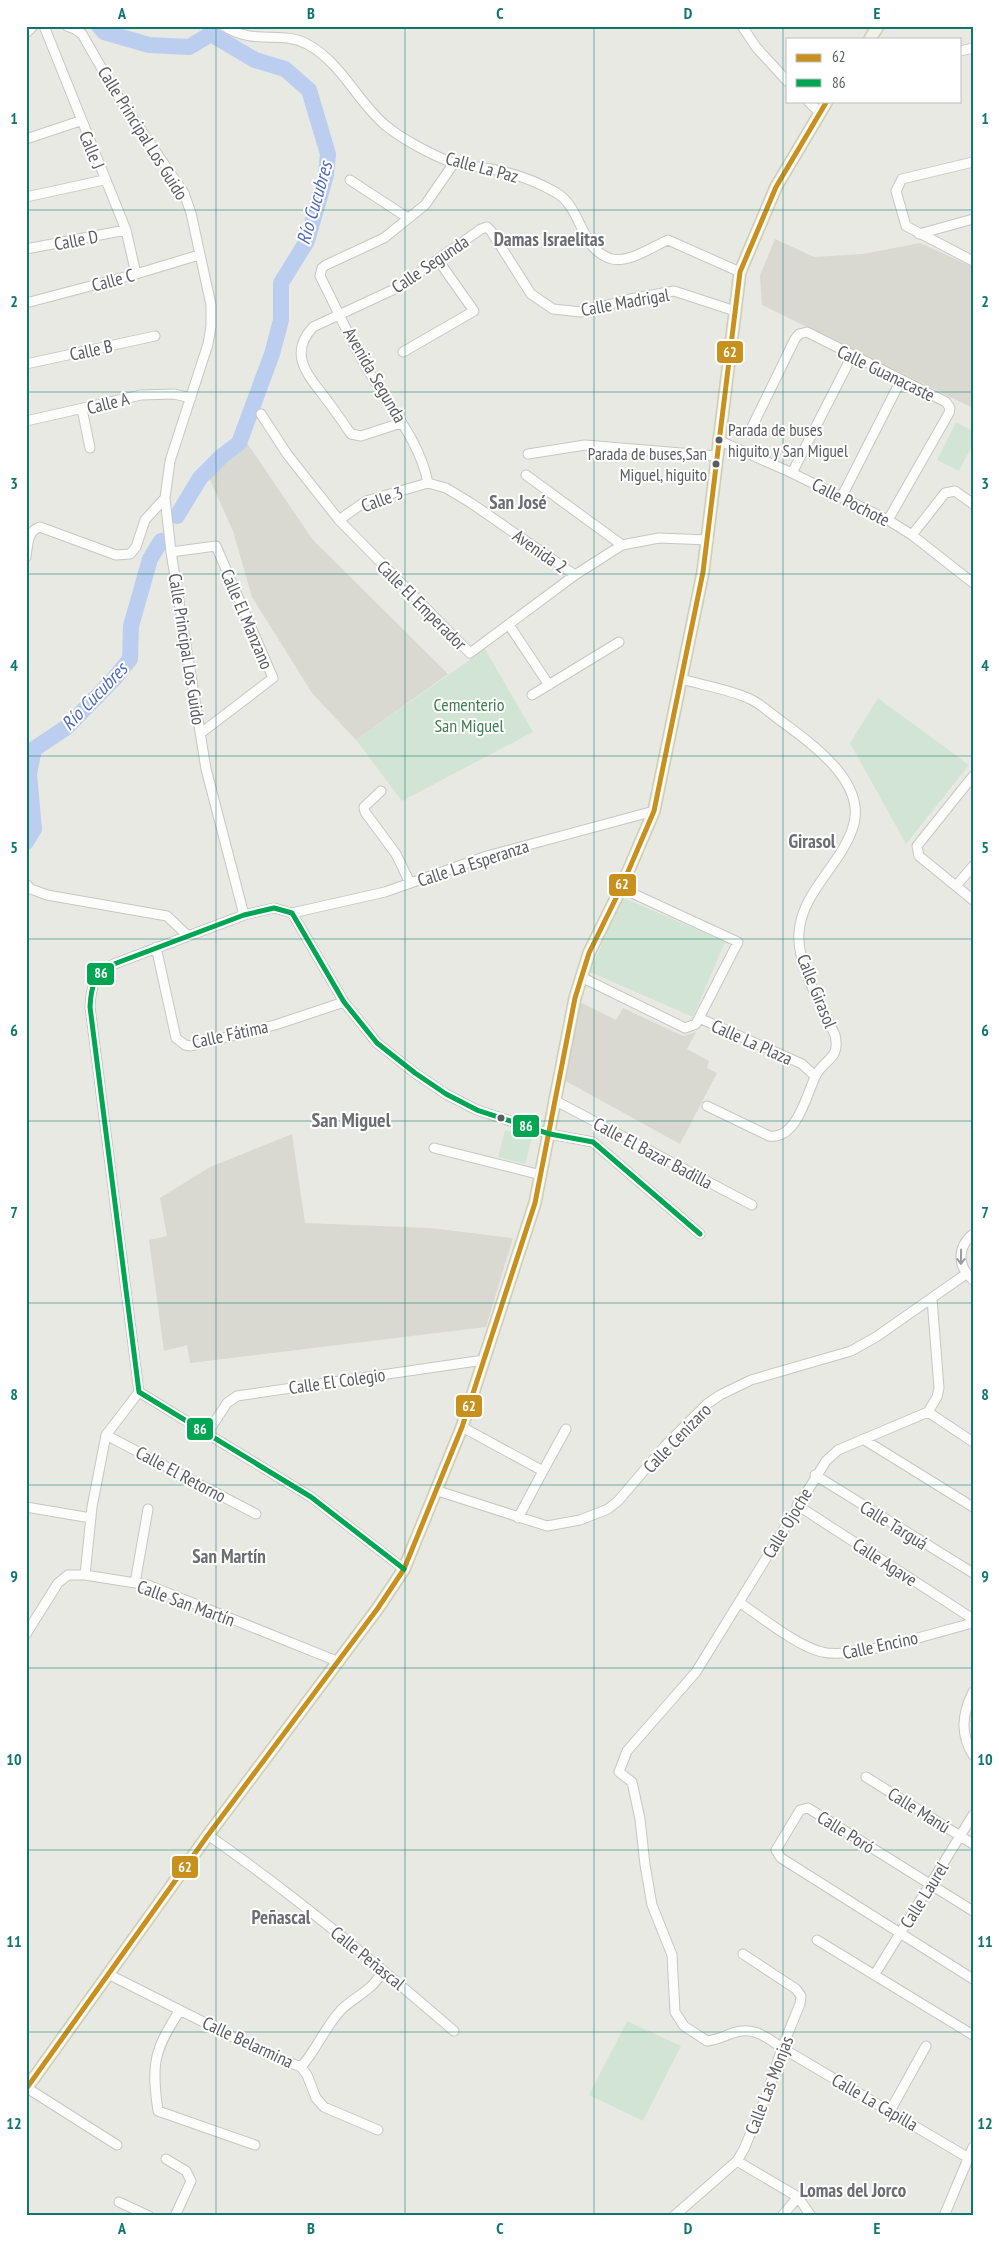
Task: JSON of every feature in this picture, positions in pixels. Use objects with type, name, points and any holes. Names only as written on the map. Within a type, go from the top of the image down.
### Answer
[{"type":"main road","points":[[871,38],[878,26]]},
{"type":"main road","points":[[27,2088],[208,1835],[339,1662],[404,1569],[438,1491],[462,1427],[522,1250],[550,1134],[554,1100],[581,978],[589,953],[621,888],[654,811],[708,540],[716,456],[740,272],[776,187],[826,102]]},
{"type":"street","points":[[26,32],[33,26]]},
{"type":"street","name":"Calle J","points":[[44,26],[104,180],[126,230],[136,274]]},
{"type":"street","name":"Calle Principal Los Guido","points":[[67,26],[82,34],[117,95],[184,193],[191,213],[211,305],[211,326],[208,344],[170,461],[165,498],[171,552],[206,769],[244,915]]},
{"type":"street","name":"Calle La Paz","points":[[224,26],[233,32],[252,38],[288,39],[306,43],[333,63],[344,76],[353,92],[386,125],[411,142],[454,163],[494,170],[522,178],[563,197],[570,205],[590,244],[605,256],[623,260],[668,240],[740,272]]},
{"type":"street","points":[[742,26],[756,47],[786,80]]},
{"type":"street","points":[[809,102],[819,112]]},
{"type":"street","points":[[26,139],[80,120]]},
{"type":"street","points":[[973,162],[899,181],[896,191],[903,221],[911,230],[973,261]]},
{"type":"street","points":[[350,180],[408,218],[431,197],[454,163]]},
{"type":"street","points":[[26,196],[104,180]]},
{"type":"street","name":"Avenida Segunda","points":[[408,218],[384,238],[322,268],[320,276],[370,374],[401,423],[413,438],[426,472],[428,483]]},
{"type":"street","points":[[920,234],[973,219]]},
{"type":"street","name":"Calle Segunda","points":[[401,423],[355,436],[351,434],[305,372],[301,355],[306,336],[313,327],[399,287],[481,229],[487,227],[491,231]]},
{"type":"street","name":"Calle D","points":[[26,249],[126,230]]},
{"type":"street","name":"Calle Madrigal","points":[[491,231],[531,294],[552,309],[581,312],[630,298],[674,291],[736,311]]},
{"type":"street","name":"Calle C","points":[[26,303],[199,255]]},
{"type":"street","points":[[403,352],[474,311],[438,260]]},
{"type":"street","name":"Calle Guanacaste","points":[[752,427],[799,334],[807,332],[946,402],[950,408],[949,413],[888,520]]},
{"type":"street","name":"Calle B","points":[[26,364],[155,336]]},
{"type":"street","points":[[792,472],[852,356]]},
{"type":"street","points":[[842,496],[901,380]]},
{"type":"street","name":"Calle A","points":[[26,421],[141,395],[174,394],[191,398]]},
{"type":"street","points":[[82,409],[90,448]]},
{"type":"street","name":"Calle El Emperador","points":[[261,414],[287,454],[339,520],[470,653],[575,575],[622,545],[659,538],[708,540]]},
{"type":"street","name":"Calle Pochote","points":[[718,440],[792,472],[888,520],[912,535],[973,583]]},
{"type":"street","points":[[528,454],[585,445],[716,456]]},
{"type":"street","points":[[526,475],[622,545]]},
{"type":"street","name":"Calle 3","points":[[339,520],[366,501],[428,483]]},
{"type":"street","name":"Avenida 2","points":[[428,483],[446,488],[471,503],[575,575]]},
{"type":"street","points":[[912,535],[945,493],[955,491],[973,504]]},
{"type":"street","points":[[26,557],[31,532],[40,527],[116,555],[130,554],[136,546],[145,520],[165,498]]},
{"type":"street","name":"Calle El Manzano","points":[[171,552],[216,546],[273,678],[201,733]]},
{"type":"street","points":[[509,625],[549,685]]},
{"type":"street","points":[[532,696],[619,642]]},
{"type":"street","name":"Calle Girasol","points":[[681,679],[751,699],[808,742],[846,781],[856,812],[848,841],[815,890],[802,915],[798,934],[803,962],[837,1043],[836,1052],[815,1076],[810,1094],[789,1130],[776,1137],[769,1136],[707,1106]]},
{"type":"street","points":[[973,776],[917,846],[919,856],[973,900]]},
{"type":"street","points":[[381,791],[366,803],[365,812],[396,854],[410,883]]},
{"type":"street","name":"Calle La Esperanza","points":[[292,913],[385,892],[487,856],[654,811]]},
{"type":"street","points":[[956,886],[973,866]]},
{"type":"street","points":[[26,884],[31,889],[47,895],[167,916],[188,936]]},
{"type":"street","points":[[621,888],[738,942],[699,1018]]},
{"type":"street","points":[[84,1575],[91,1518],[106,1435],[139,1392],[90,1007],[91,988],[96,977],[104,969],[156,947],[244,915],[274,908],[292,913],[344,1002],[377,1043],[415,1073],[446,1094],[478,1110],[550,1134],[593,1142],[700,1234]]},
{"type":"street","name":"Calle Fátima","points":[[156,947],[176,1038],[185,1045],[191,1046],[276,1025],[344,1002]]},
{"type":"street","name":"Calle La Plaza","points":[[581,978],[685,1028],[696,1024],[699,1018],[802,1064],[815,1076]]},
{"type":"street","name":"Calle El Bazar Badilla","points":[[554,1100],[752,1205]]},
{"type":"street","points":[[434,1148],[541,1175]]},
{"type":"street","points":[[969,1277],[961,1265],[960,1256],[962,1247],[973,1234]]},
{"type":"street","name":"Calle Cenízaro","points":[[438,1491],[547,1526],[580,1520],[608,1509],[618,1501],[666,1446],[707,1404],[720,1395],[751,1380],[851,1351],[876,1338],[932,1299],[969,1277]]},
{"type":"street","points":[[932,1299],[939,1388],[937,1397],[928,1412],[973,1442]]},
{"type":"street","name":"Calle El Colegio","points":[[208,1432],[227,1403],[236,1396],[484,1360]]},
{"type":"street","points":[[139,1392],[208,1432],[311,1497],[404,1569]]},
{"type":"street","name":"Calle Ojoche","points":[[618,1772],[628,1751],[696,1672],[740,1603],[815,1475],[826,1461],[838,1450],[928,1412]]},
{"type":"street","points":[[462,1427],[543,1471]]},
{"type":"street","points":[[518,1518],[566,1429]]},
{"type":"street","name":"Calle El Retorno","points":[[106,1435],[256,1514]]},
{"type":"street","points":[[863,1439],[973,1506]]},
{"type":"street","name":"Calle Targuá","points":[[815,1475],[973,1574]]},
{"type":"street","name":"Calle Agave","points":[[797,1505],[973,1619]]},
{"type":"street","points":[[26,1507],[91,1518]]},
{"type":"street","points":[[135,1583],[148,1509]]},
{"type":"street","name":"Calle San Martín","points":[[26,1634],[58,1583],[68,1575],[84,1575],[148,1585],[339,1662]]},
{"type":"street","name":"Calle Encino","points":[[740,1603],[805,1645],[835,1655],[906,1641],[973,1623]]},
{"type":"street","points":[[973,1692],[965,1709],[963,1731],[973,1755]]},
{"type":"street","name":"Calle La Capilla","points":[[618,1772],[632,1782],[640,1820],[652,1905],[672,1955],[675,2012],[679,2020],[707,2041],[718,2040],[743,2029],[758,2031],[782,2048],[967,2157]]},
{"type":"street","name":"Calle Manú","points":[[866,1777],[973,1844]]},
{"type":"street","name":"Calle Poró","points":[[900,1933],[781,1858],[776,1850],[800,1810],[808,1808],[930,1885]]},
{"type":"street","name":"Calle Laurel","points":[[875,1974],[973,1815]]},
{"type":"street","name":"Calle Peñascal","points":[[208,1835],[249,1864],[384,1971],[454,2031]]},
{"type":"street","points":[[930,1885],[973,1911]]},
{"type":"street","points":[[900,1933],[973,1979]]},
{"type":"street","points":[[817,1940],[973,2035]]},
{"type":"street","name":"Calle Las Monjas","points":[[674,2216],[737,2161],[767,2094],[782,2048],[800,2004],[800,1996],[796,1989],[743,1954]]},
{"type":"street","points":[[301,2067],[314,2052],[327,2027],[341,2010],[355,1997],[369,1988],[384,1971]]},
{"type":"street","points":[[108,1974],[180,2010],[166,2033],[156,2058],[153,2078],[158,2111],[255,2145]]},
{"type":"street","name":"Calle Belarmina","points":[[180,2010],[260,2051],[301,2067],[308,2075],[316,2098],[324,2107],[378,2130]]},
{"type":"street","points":[[890,2111],[926,2046]]},
{"type":"street","points":[[27,2088],[117,2145]]},
{"type":"street","points":[[944,2216],[967,2157],[973,2147]]},
{"type":"street","points":[[166,2159],[186,2171],[191,2181],[175,2216]]},
{"type":"street","points":[[737,2161],[798,2197],[811,2216]]},
{"type":"street","points":[[782,2216],[798,2197]]},
{"type":"street","points":[[119,2202],[149,2216]]},
{"type":"shaded area","points":[[775,239],[814,257],[863,254],[920,243],[973,267],[973,408],[762,305],[760,275]]},
{"type":"shaded area","points":[[247,443],[313,540],[448,674],[356,740],[312,693],[252,597],[233,531],[209,478]]},
{"type":"shaded area","points":[[580,1002],[616,1020],[623,1008],[683,1036],[696,1032],[687,1049],[709,1061],[707,1068],[717,1073],[680,1144],[562,1079]]},
{"type":"shaded area","points":[[292,1134],[305,1223],[430,1228],[513,1238],[486,1327],[190,1363],[187,1345],[164,1351],[149,1240],[167,1236],[160,1198],[210,1167]]},
{"type":"green space","points":[[956,422],[973,431],[973,444],[959,471],[937,460]]},
{"type":"green space","name":"Cementerio San Miguel","points":[[485,649],[533,732],[402,801],[356,740]]},
{"type":"green space","points":[[878,698],[969,765],[906,844],[850,743]]},
{"type":"green space","points":[[622,897],[725,942],[693,1017],[590,972]]},
{"type":"green space","points":[[505,1130],[532,1138],[525,1164],[498,1157]]},
{"type":"green space","points":[[627,2021],[681,2046],[643,2121],[589,2095]]},
{"type":"waterway","name":"Río Cucubres","points":[[99,26],[104,32],[149,45],[189,47],[211,34],[255,60],[285,69],[309,90],[328,154],[326,175],[307,241],[281,283],[281,320],[272,354],[239,443],[222,456],[200,478],[177,516]]},
{"type":"waterway","name":"Río Cucubres","points":[[26,842],[34,829],[29,774],[34,749],[67,727],[114,679],[130,659],[131,626],[150,559],[161,541]]},
{"type":"transit line","name":"62","points":[[26,2089],[208,1835],[378,1608],[404,1569],[462,1427],[535,1203],[575,998],[589,953],[621,888],[654,811],[703,572],[740,272],[776,187],[826,102]]},
{"type":"transit line","name":"86","points":[[404,1569],[311,1497],[139,1392],[90,1007],[91,993],[98,976],[114,964],[244,915],[274,908],[292,913],[344,1002],[377,1043],[415,1073],[446,1094],[477,1110],[550,1134],[593,1142],[700,1234]]},
{"type":"place","name":"Parada de buses higuito y San Miguel","points":[[719,440]]},
{"type":"place","name":"Parada de buses,San Miguel, higuito","points":[[716,464]]},
{"type":"district","name":"Damas Israelitas","points":[[549,239]]},
{"type":"district","name":"San José","points":[[518,502]]},
{"type":"district","name":"Girasol","points":[[812,841]]},
{"type":"district","name":"San Miguel","points":[[351,1120]]},
{"type":"district","name":"San Martín","points":[[229,1556]]},
{"type":"district","name":"Peñascal","points":[[281,1917]]},
{"type":"district","name":"Lomas del Jorco","points":[[853,2190]]}]
